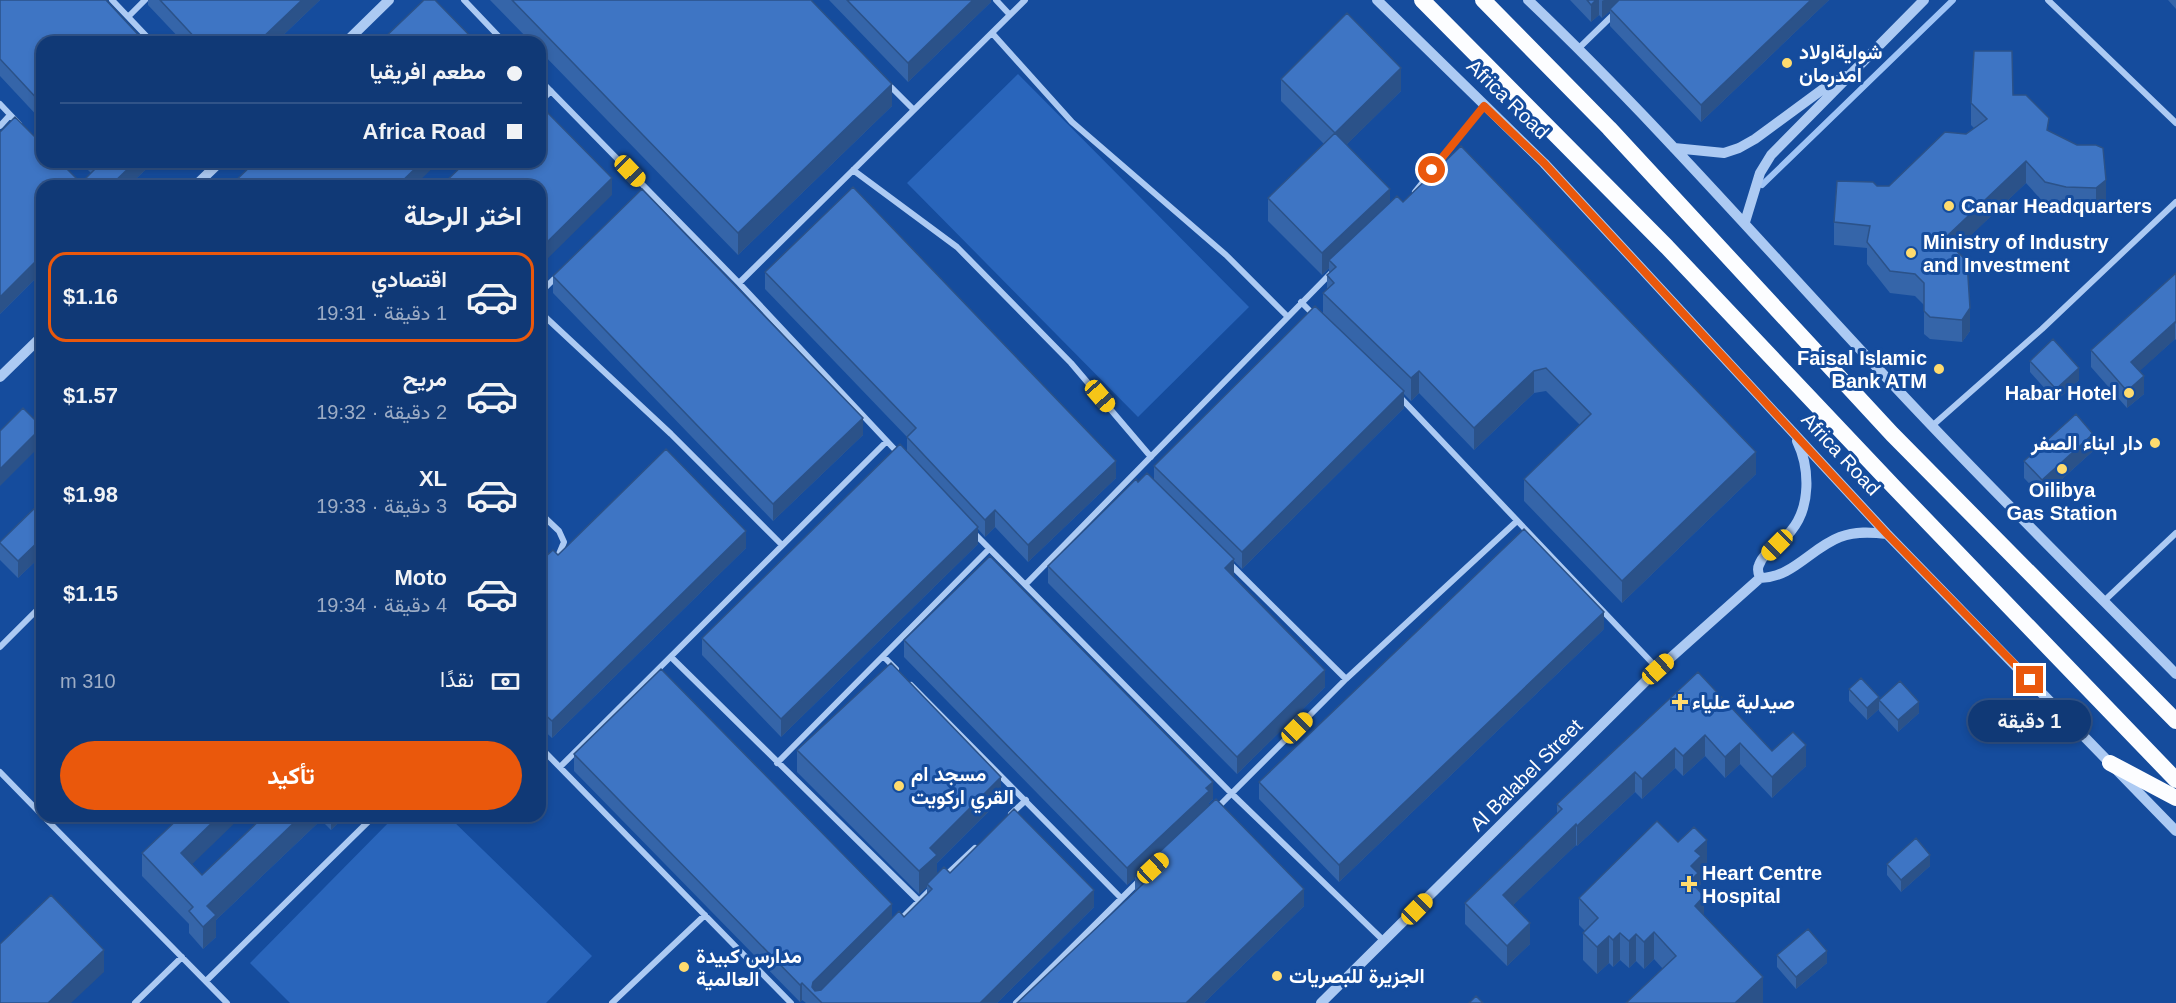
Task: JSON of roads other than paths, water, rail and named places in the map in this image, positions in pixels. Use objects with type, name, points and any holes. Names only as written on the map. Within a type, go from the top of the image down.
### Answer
[{"type":"highway","name":"Africa Road","points":[[1422,0],[1667,247],[2176,780]]},
{"type":"highway","points":[[1483,0],[1609,128],[1892,434],[2176,721]]},
{"type":"highway","points":[[2110,763],[2176,798]]},
{"type":"street","points":[[112,0],[146,36]]},
{"type":"street","points":[[128,16],[145,0]]},
{"type":"street","points":[[352,36],[389,0]]},
{"type":"street","points":[[464,0],[498,36]]},
{"type":"street","points":[[996,0],[1010,15]]},
{"type":"street","points":[[739,283],[1025,0]]},
{"type":"street","name":"Africa Road","points":[[1377,0],[1544,163],[1887,534],[2176,831]]},
{"type":"street","points":[[1528,0],[1578,48],[1745,222],[1932,426],[2176,674]]},
{"type":"street","points":[[1745,222],[1760,173],[1771,155],[1924,0]]},
{"type":"street","points":[[2048,0],[2176,123]]},
{"type":"street","points":[[1578,48],[1620,8]]},
{"type":"street","points":[[992,33],[1072,122],[1226,255],[1287,316]]},
{"type":"street","points":[[1674,148],[1724,153],[1739,148],[1852,71]]},
{"type":"street","points":[[881,76],[914,110]]},
{"type":"street","points":[[546,87],[739,283],[903,458]]},
{"type":"street","points":[[546,97],[551,92]]},
{"type":"street","points":[[0,104],[26,132]]},
{"type":"street","points":[[1407,202],[1484,106]]},
{"type":"street","points":[[0,126],[10,115]]},
{"type":"street","points":[[201,180],[214,168]]},
{"type":"street","points":[[854,170],[957,247],[1071,363],[1151,458]]},
{"type":"street","points":[[638,195],[646,187]]},
{"type":"street","points":[[1932,426],[2042,329],[2176,202]]},
{"type":"street","points":[[1026,584],[1287,316],[1342,263]]},
{"type":"street","points":[[546,287],[564,268]]},
{"type":"street","points":[[1301,302],[1318,319]]},
{"type":"street","points":[[546,318],[671,434],[782,545]]},
{"type":"street","points":[[0,377],[36,342]]},
{"type":"street","points":[[1396,394],[1658,669]]},
{"type":"street","name":"Al Balabel Street","points":[[1760,578],[1759,564],[1792,530],[1805,496],[1806,470],[1793,433]]},
{"type":"street","points":[[560,767],[887,441]]},
{"type":"street","points":[[1137,472],[1145,480]]},
{"type":"street","points":[[546,519],[559,531],[564,542],[559,554],[546,566]]},
{"type":"street","points":[[1206,818],[1346,679],[1517,521]]},
{"type":"street","points":[[966,524],[1232,794],[1385,941]]},
{"type":"street","name":"Al Balabel Street","points":[[1321,1003],[1658,669],[1760,578],[1769,578],[1784,573],[1837,538],[1857,533],[1887,534]]},
{"type":"street","points":[[2104,601],[2176,533]]},
{"type":"street","points":[[777,763],[989,549]]},
{"type":"street","points":[[1220,555],[1346,679]]},
{"type":"street","points":[[0,647],[36,611]]},
{"type":"street","points":[[883,656],[900,673]]},
{"type":"street","points":[[671,657],[919,901]]},
{"type":"street","points":[[909,682],[1121,898]]},
{"type":"street","points":[[546,753],[791,1003]]},
{"type":"street","points":[[0,772],[36,808]]},
{"type":"street","points":[[1009,816],[1026,800]]},
{"type":"street","points":[[50,822],[227,1003]]},
{"type":"street","points":[[206,981],[368,822]]},
{"type":"street","points":[[895,924],[985,839]]},
{"type":"street","points":[[1016,1003],[1147,874]]},
{"type":"street","points":[[612,1003],[705,915]]},
{"type":"street","points":[[135,1003],[182,957]]},
{"type":"waterway","points":[[1762,185],[1953,0]]},
{"type":"place","name":"شوايةاولاد امدرمان","points":[[1787,63]]},
{"type":"place","name":"Canar Headquarters","points":[[1949,206]]},
{"type":"place","name":"Ministry of Industry and Investment","points":[[1911,253]]},
{"type":"place","name":"Faisal Islamic Bank ATM","points":[[1939,369]]},
{"type":"place","name":"Habar Hotel","points":[[2129,393]]},
{"type":"place","name":"دار ابناء الصفر","points":[[2155,443]]},
{"type":"place","name":"Oilibya Gas Station","points":[[2062,469]]},
{"type":"place","name":"صيدلية علياء","points":[[1680,702]]},
{"type":"place","name":"مسجد ام القري اركويت","points":[[899,786]]},
{"type":"place","name":"Heart Centre Hospital","points":[[1689,884]]},
{"type":"place","name":"مدارس كبيدة العالمية","points":[[684,967]]},
{"type":"place","name":"الجزيرة للبصريات","points":[[1277,976]]}]
